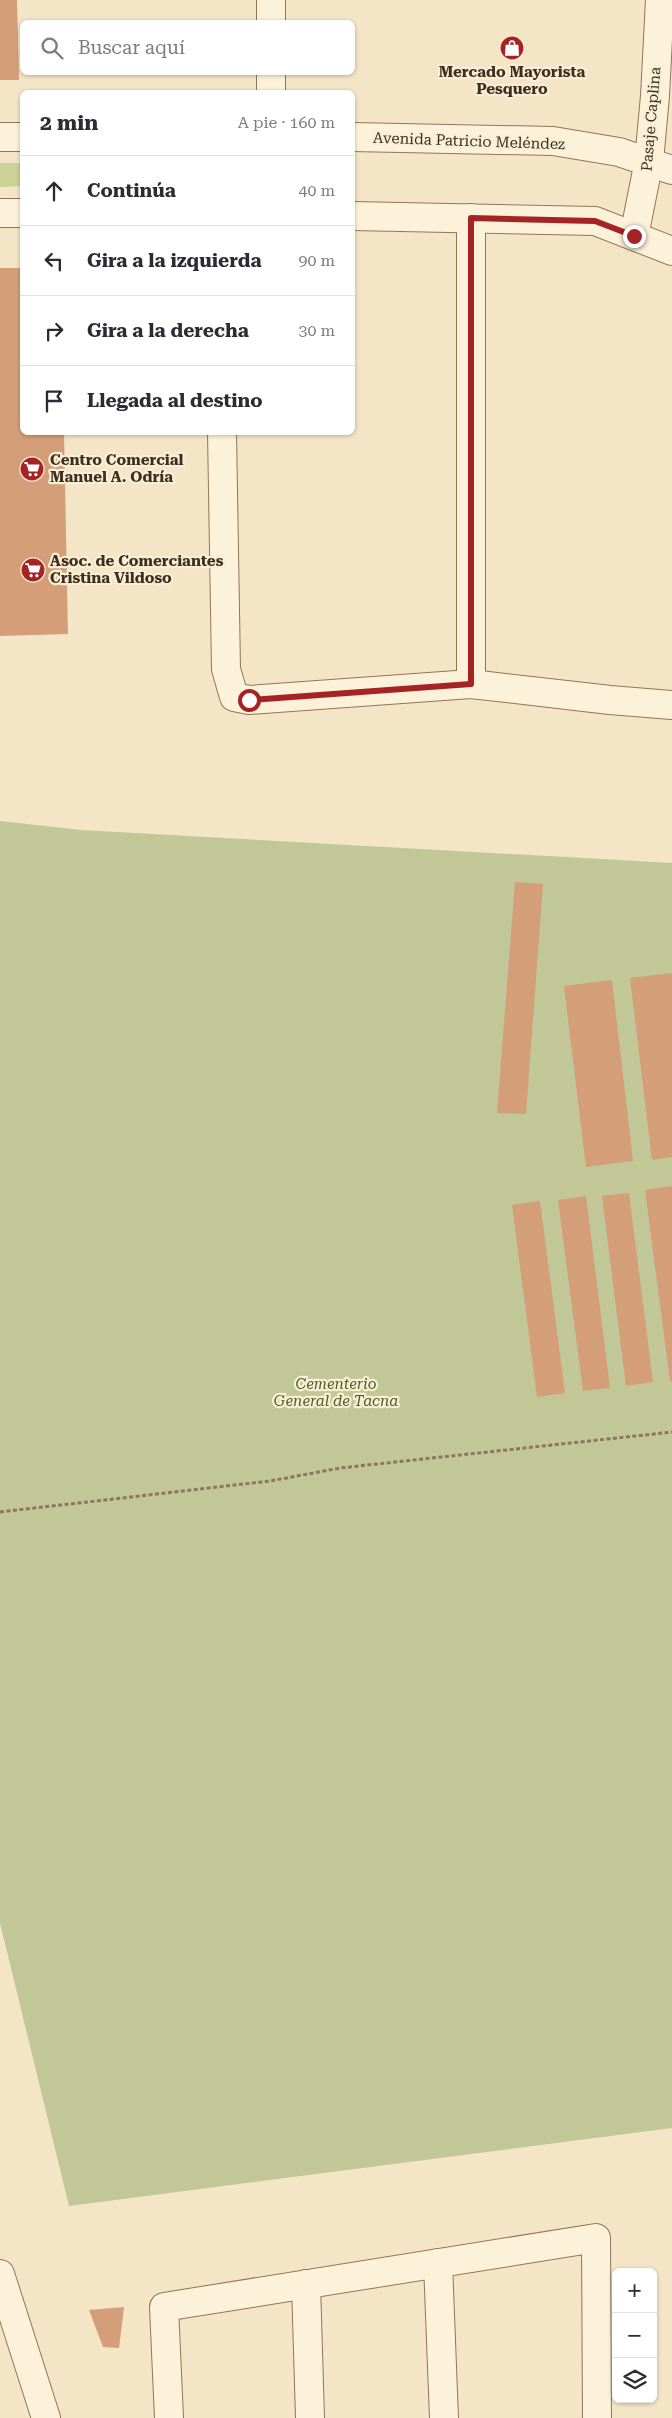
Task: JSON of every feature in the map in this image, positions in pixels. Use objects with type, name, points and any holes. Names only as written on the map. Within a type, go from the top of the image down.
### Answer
[{"type":"street","points":[[271,0],[271,20]]},
{"type":"street","name":"Pasaje Caplina","points":[[634,236],[661,166],[656,96],[660,0]]},
{"type":"street","points":[[271,75],[271,90]]},
{"type":"street","points":[[0,137],[20,137]]},
{"type":"street","name":"Avenida Patricio Meléndez","points":[[355,137],[553,141],[588,146],[661,166]]},
{"type":"street","points":[[0,213],[20,213]]},
{"type":"street","points":[[355,216],[595,221],[672,251]]},
{"type":"street","points":[[471,218],[471,684]]},
{"type":"street","points":[[222,435],[226,669],[234,697],[249,700],[471,684],[672,705]]},
{"type":"street","points":[[168,2418],[164,2307],[596,2238],[597,2418]]},
{"type":"street","points":[[438,2263],[444,2418]]},
{"type":"street","points":[[0,2274],[46,2418]]},
{"type":"street","points":[[306,2284],[310,2418]]},
{"type":"path","points":[[0,1512],[270,1481],[340,1468],[672,1432]]},
{"type":"green space","points":[[0,163],[20,163],[20,186],[0,187]]},
{"type":"green space","name":"Cementerio General de Tacna","points":[[0,821],[81,830],[672,863],[672,2128],[69,2206],[0,1923]]},
{"type":"building","points":[[0,0],[17,0],[19,80],[0,80]]},
{"type":"building","points":[[0,268],[20,268],[20,435],[64,435],[68,634],[0,636]]},
{"type":"building","points":[[515,882],[543,884],[526,1114],[497,1113]]},
{"type":"building","points":[[672,973],[672,1157],[652,1160],[630,978]]},
{"type":"building","points":[[612,980],[633,1161],[586,1167],[564,986]]},
{"type":"building","points":[[672,1186],[672,1381],[670,1381],[645,1190]]},
{"type":"building","points":[[629,1193],[653,1382],[626,1386],[602,1196]]},
{"type":"building","points":[[586,1196],[610,1388],[583,1391],[558,1200]]},
{"type":"building","points":[[540,1201],[565,1393],[537,1397],[512,1205]]},
{"type":"building","points":[[124,2307],[119,2348],[103,2347],[89,2310]]},
{"type":"place","name":"Mercado Mayorista Pesquero","points":[[512,48]]},
{"type":"place","name":"Centro Comercial Manuel A. Odría","points":[[32,469]]},
{"type":"place","name":"Asoc. de Comerciantes Cristina Vildoso","points":[[33,570]]},
{"type":"route","points":[[249,700],[471,684],[471,218],[595,221],[634,236]]}]
